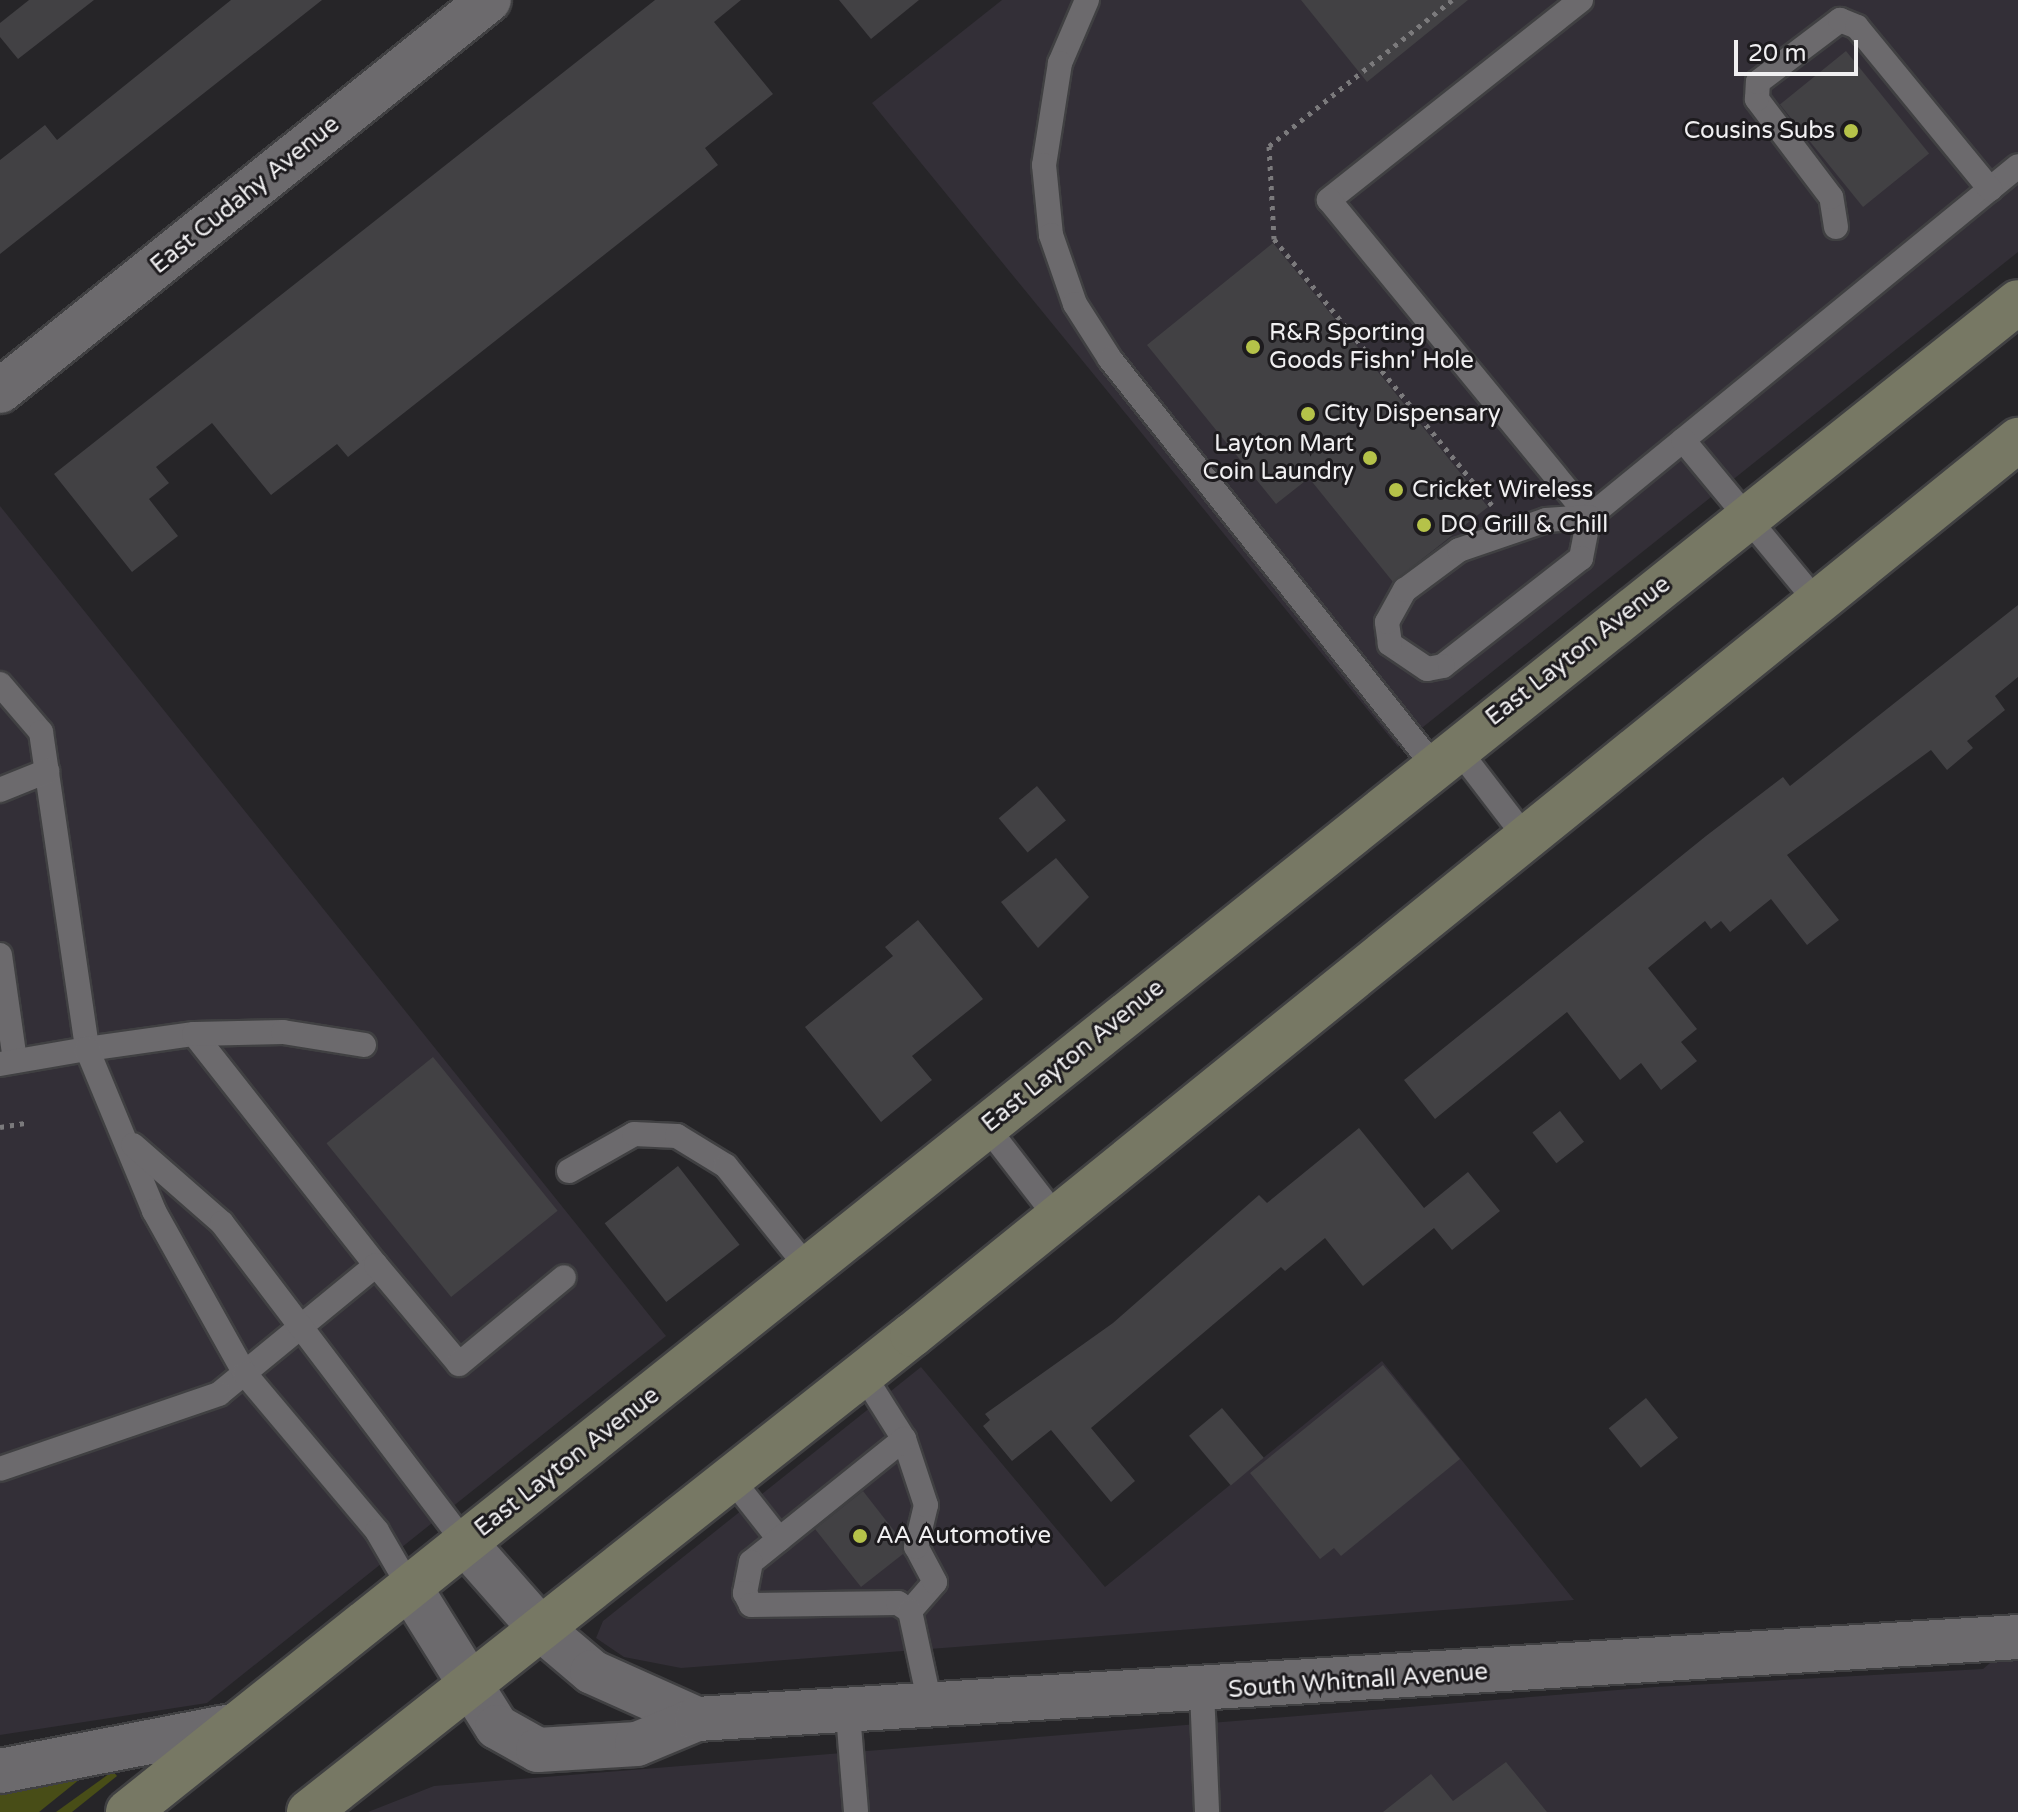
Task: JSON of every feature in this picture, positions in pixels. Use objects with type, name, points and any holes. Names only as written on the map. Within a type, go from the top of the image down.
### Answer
[{"type":"main road","name":"East Layton Avenue","points":[[128,1812],[2018,302]]},
{"type":"main road","points":[[309,1812],[863,1374],[2018,440]]},
{"type":"street","name":"East Cudahy Avenue","points":[[0,391],[489,0]]},
{"type":"street","name":"South Whitnall Avenue","points":[[465,1543],[540,1628],[592,1672],[697,1719]]},
{"type":"street","name":"South Whitnall Avenue","points":[[410,1588],[466,1687],[497,1727],[538,1750],[637,1744],[697,1719],[931,1709],[2018,1637]]},
{"type":"street","points":[[0,1771],[236,1725]]},
{"type":"lane","points":[[1087,0],[1060,63],[1044,165],[1051,235],[1075,304],[1110,359],[1445,757],[1526,838]]},
{"type":"lane","points":[[1581,0],[1329,200],[1589,517]]},
{"type":"lane","points":[[1836,227],[1831,197],[1757,99],[1758,82],[1840,20],[1857,27],[1990,189]]},
{"type":"lane","points":[[1589,517],[1581,558],[1443,666],[1427,669],[1390,644],[1387,622],[1405,590],[1459,550],[1546,520],[1589,517],[2018,166]]},
{"type":"lane","points":[[1683,440],[1818,603]]},
{"type":"lane","points":[[0,684],[41,732],[87,1049],[131,1143],[154,1211],[245,1374],[377,1531],[410,1588]]},
{"type":"lane","points":[[0,790],[47,771]]},
{"type":"lane","points":[[0,955],[8,1062],[194,1034],[283,1032],[364,1045]]},
{"type":"lane","points":[[194,1034],[376,1265],[459,1364],[564,1277]]},
{"type":"lane","points":[[986,1126],[1057,1218]]},
{"type":"lane","points":[[569,1171],[634,1134],[677,1136],[726,1166],[808,1268]]},
{"type":"lane","points":[[131,1143],[222,1223],[465,1543]]},
{"type":"lane","points":[[0,1469],[219,1394],[376,1265]]},
{"type":"lane","points":[[863,1374],[904,1439],[926,1505],[916,1547],[935,1582],[910,1611]]},
{"type":"lane","points":[[904,1439],[751,1562],[745,1593],[751,1605],[898,1603],[910,1611],[931,1709]]},
{"type":"lane","points":[[731,1478],[779,1539]]},
{"type":"lane","points":[[1202,1691],[1207,1812]]},
{"type":"lane","points":[[848,1714],[856,1812]]},
{"type":"path","points":[[0,1127],[25,1123]]},
{"type":"shaded area","points":[[1002,0],[2018,0],[2018,252],[1398,747],[872,103]]},
{"type":"shaded area","points":[[0,506],[666,1336],[207,1703],[0,1735]]},
{"type":"shaded area","points":[[1382,1361],[1574,1600],[681,1668],[624,1657],[596,1638],[603,1621],[921,1367],[1105,1587]]},
{"type":"shaded area","points":[[2018,1639],[2018,1812],[368,1812],[434,1786],[1655,1687],[1983,1669]]},
{"type":"green space","points":[[113,1771],[117,1776],[72,1812],[56,1812]]},
{"type":"green space","points":[[85,1775],[39,1812],[0,1812],[0,1789]]},
{"type":"building","points":[[29,0],[94,0],[18,59],[0,37],[0,23]]},
{"type":"building","points":[[231,0],[322,0],[0,254],[0,160],[45,125],[57,140]]},
{"type":"building","points":[[655,0],[741,0],[714,22],[773,94],[705,148],[718,165],[348,457],[337,444],[271,495],[212,423],[156,467],[169,483],[149,499],[178,536],[132,572],[54,474]]},
{"type":"building","points":[[839,0],[919,0],[871,39]]},
{"type":"building","points":[[1301,0],[1468,0],[1367,82]]},
{"type":"building","name":"Cousins Subs","points":[[1846,51],[1929,154],[1863,207],[1780,104]]},
{"type":"building","points":[[1273,243],[1488,507],[1393,582],[1309,478],[1276,504],[1147,345]]},
{"type":"building","points":[[2018,605],[2018,677],[1995,696],[2005,710],[1967,741],[1973,748],[1947,770],[1931,750],[1787,855],[1839,920],[1807,945],[1771,899],[1730,932],[1721,921],[1711,929],[1705,921],[1648,968],[1697,1029],[1681,1042],[1697,1061],[1661,1090],[1641,1063],[1620,1080],[1567,1012],[1435,1119],[1404,1080],[1706,836],[1783,777],[1790,786]]},
{"type":"building","points":[[1037,786],[1066,820],[1028,853],[999,818]]},
{"type":"building","points":[[1056,858],[1089,897],[1038,948],[1001,902]]},
{"type":"building","points":[[918,920],[983,999],[912,1056],[932,1080],[881,1122],[805,1027],[893,956],[885,947]]},
{"type":"building","points":[[433,1057],[558,1211],[451,1297],[327,1143]]},
{"type":"building","points":[[1560,1111],[1584,1142],[1556,1163],[1532,1133]]},
{"type":"building","points":[[1359,1128],[1424,1208],[1468,1172],[1500,1211],[1452,1250],[1434,1228],[1363,1286],[1325,1238],[1285,1271],[1281,1267],[1091,1428],[1135,1481],[1111,1502],[1051,1430],[1012,1461],[983,1426],[990,1420],[985,1414],[1113,1323],[1259,1195],[1267,1203]]},
{"type":"building","points":[[678,1166],[740,1245],[666,1302],[605,1223]]},
{"type":"building","points":[[1383,1365],[1460,1459],[1341,1556],[1334,1548],[1320,1559],[1250,1473]]},
{"type":"building","points":[[1646,1398],[1678,1438],[1641,1468],[1609,1428]]},
{"type":"building","points":[[1222,1408],[1264,1458],[1231,1485],[1189,1436]]},
{"type":"building","points":[[863,1491],[902,1541],[903,1554],[861,1587],[815,1529]]},
{"type":"building","points":[[1506,1762],[1547,1812],[1383,1812],[1431,1774],[1453,1801]]},
{"type":"place","name":"Cousins Subs","points":[[1851,131]]},
{"type":"place","name":"R&R Sporting Goods Fishn' Hole","points":[[1253,347]]},
{"type":"place","name":"City Dispensary","points":[[1308,414]]},
{"type":"place","name":"Layton Mart Coin Laundry","points":[[1370,458]]},
{"type":"place","name":"Cricket Wireless","points":[[1396,490]]},
{"type":"place","name":"DQ Grill & Chill","points":[[1424,525]]},
{"type":"place","name":"AA Automotive","points":[[860,1536]]}]
